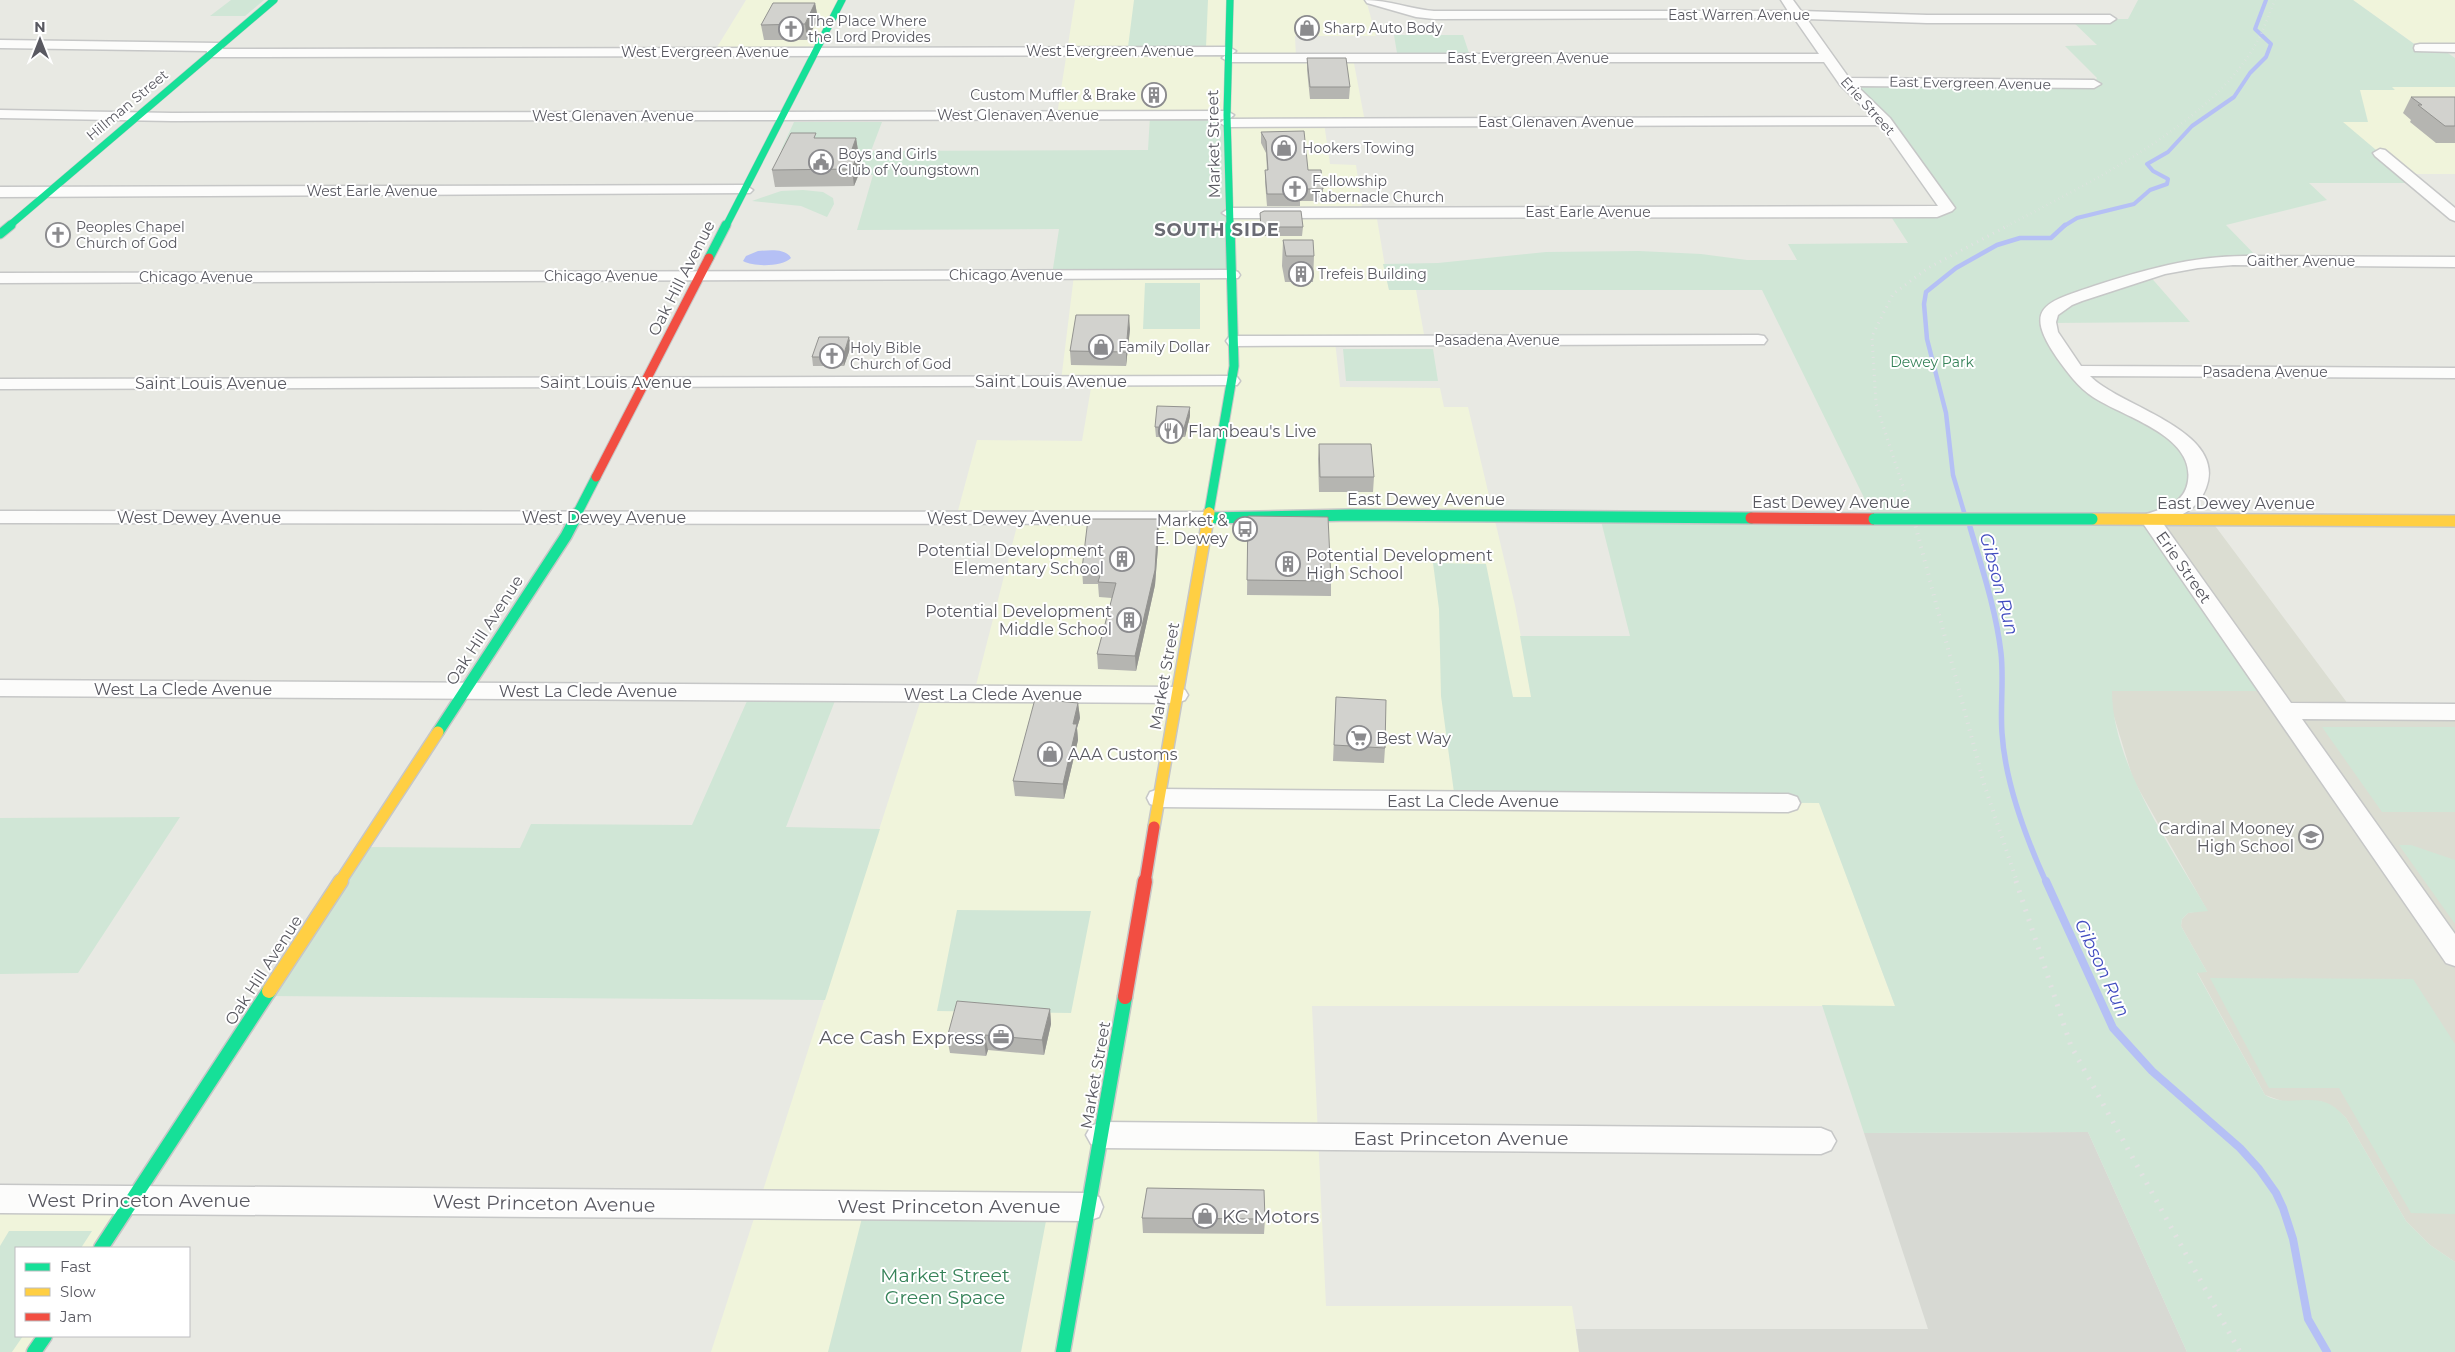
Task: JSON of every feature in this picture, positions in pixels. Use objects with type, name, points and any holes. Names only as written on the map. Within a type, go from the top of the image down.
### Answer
[{"type":"street","name":"Hillman Street","points":[[0,234],[274,0]]},
{"type":"street","name":"Oak Hill Avenue","points":[[103,1247],[465,691],[576,517],[842,0]]},
{"type":"street","name":"Market Street","points":[[1063,1352],[1231,381],[1235,341],[1227,119],[1230,0]]},
{"type":"street","name":"East Warren Avenue","points":[[1371,0],[1416,13],[1434,15],[1798,14],[1927,19],[2110,19]]},
{"type":"street","name":"Erie Street","points":[[1788,0],[1845,82],[1885,121],[1945,204],[1947,208],[1944,210]]},
{"type":"street","name":"West Evergreen Avenue","points":[[0,44],[215,50],[1229,55]]},
{"type":"street","points":[[2420,48],[2455,48]]},
{"type":"street","name":"East Evergreen Avenue","points":[[1229,55],[1827,58]]},
{"type":"street","name":"East Evergreen Avenue","points":[[1845,82],[2094,84]]},
{"type":"street","name":"West Glenaven Avenue","points":[[0,114],[137,117],[783,116],[1227,119]]},
{"type":"street","name":"East Glenaven Avenue","points":[[1227,119],[1885,121]]},
{"type":"street","points":[[2380,152],[2455,216]]},
{"type":"street","name":"West Earle Avenue","points":[[0,192],[745,190]]},
{"type":"street","name":"East Earle Avenue","points":[[1230,213],[1944,210]]},
{"type":"street","name":"Gaither Avenue","points":[[2148,274],[2180,266],[2216,262],[2455,262]]},
{"type":"street","name":"Erie Street","points":[[2148,274],[2071,298],[2051,310],[2047,320],[2051,338],[2085,382],[2100,393],[2163,426],[2187,446],[2194,456],[2199,465],[2200,478],[2194,496],[2180,509],[2150,519],[2455,955]]},
{"type":"street","name":"Chicago Avenue","points":[[0,278],[1232,275]]},
{"type":"street","name":"Pasadena Avenue","points":[[1235,341],[1758,340]]},
{"type":"street","name":"Pasadena Avenue","points":[[2076,371],[2455,373]]},
{"type":"street","name":"Saint Louis Avenue","points":[[0,384],[1231,381]]},
{"type":"street","name":"East Dewey Avenue","points":[[1207,518],[1269,515],[1351,515],[2455,521]]},
{"type":"street","name":"West Dewey Avenue","points":[[0,517],[1207,518]]},
{"type":"street","name":"West La Clede Avenue","points":[[0,688],[1177,695]]},
{"type":"street","points":[[2285,711],[2455,712]]},
{"type":"street","name":"East La Clede Avenue","points":[[1159,798],[1788,803]]},
{"type":"street","name":"East Princeton Avenue","points":[[1101,1135],[1821,1141]]},
{"type":"street","name":"West Princeton Avenue","points":[[0,1199],[1088,1207]]},
{"type":"street","points":[[34,1352],[43,1337]]},
{"type":"shaded area","points":[[746,0],[842,0],[816,52],[714,52]]},
{"type":"shaded area","points":[[1075,0],[1366,0],[1376,36],[1295,36],[1296,58],[1353,58],[1365,122],[1324,123],[1330,164],[1356,165],[1363,213],[1376,213],[1389,290],[1416,290],[1425,340],[1335,341],[1340,387],[1440,388],[1444,407],[1468,407],[1515,605],[1532,697],[1788,803],[1819,802],[1895,1006],[1312,1006],[1326,1306],[1572,1306],[1579,1352],[711,1352],[923,693],[974,693],[1019,518],[956,518],[977,440],[1082,441],[1092,382],[1061,381],[1074,275],[1127,151],[1149,150],[1150,115],[1057,115]]},
{"type":"shaded area","points":[[2353,0],[2455,0],[2455,48],[2420,48]]},
{"type":"shaded area","points":[[2391,87],[2455,87],[2455,174],[2405,174],[2342,122],[2359,90],[2394,90]]},
{"type":"shaded area","name":"Cardinal Mooney High School","points":[[2150,519],[2210,519],[2354,712],[2455,712],[2455,1262],[2430,1245],[2406,1221],[2346,1118],[2336,1109],[2320,1101],[2282,1101],[2265,1095],[2197,972],[2207,972],[2181,926],[2182,919],[2188,913],[2207,910],[2133,779],[2112,710],[2112,691],[2270,691]]},
{"type":"shaded area","points":[[2088,1132],[2187,1352],[1579,1352],[1576,1329],[1928,1329],[1864,1133]]},
{"type":"shaded area","points":[[0,1199],[133,1199],[102,1247],[15,1247],[15,1337],[44,1337],[34,1352],[0,1352]]},
{"type":"green space","points":[[231,0],[264,0],[245,16],[210,16]]},
{"type":"green space","points":[[1134,0],[1208,0],[1206,47],[1128,47]]},
{"type":"green space","name":"Dewey Park","points":[[2138,0],[2353,0],[2424,51],[2445,51],[2455,58],[2455,87],[2392,87],[2395,90],[2360,90],[2368,122],[2343,122],[2415,183],[2309,183],[2327,200],[2226,225],[2261,261],[2229,261],[2148,274],[2190,322],[2048,323],[2076,371],[2187,446],[2194,496],[2151,519],[2271,691],[2112,691],[2115,719],[2122,747],[2133,776],[2146,805],[2208,911],[2188,913],[2182,919],[2181,926],[2207,972],[2197,973],[2265,1095],[2288,1101],[2319,1101],[2330,1104],[2338,1110],[2346,1118],[2406,1221],[2430,1245],[2455,1262],[2455,1352],[2187,1352],[2088,1132],[1864,1133],[1822,1005],[1895,1006],[1819,803],[1455,800],[1441,696],[1439,609],[1433,563],[1486,564],[1513,697],[1531,697],[1520,636],[1630,636],[1600,517],[1874,518],[1762,290],[1389,290],[1383,264],[1438,263],[1546,252],[1639,251],[1701,254],[1747,260],[1797,260],[1788,244],[1908,243],[1888,212],[1944,210],[1885,121],[1845,82],[2094,84],[2097,78],[2065,46],[2097,45],[2070,19],[2128,19]]},
{"type":"green space","points":[[1394,35],[1463,35],[1469,53],[1397,53]]},
{"type":"green space","points":[[1150,115],[1227,115],[1232,275],[1052,275],[1059,229],[857,230],[873,175],[859,175],[819,150],[781,150],[794,122],[882,122],[871,151],[1148,150]]},
{"type":"green space","points":[[803,190],[823,192],[833,198],[834,204],[827,217],[801,206],[752,201],[781,191]]},
{"type":"green space","points":[[1145,283],[1200,283],[1200,329],[1143,329]]},
{"type":"green space","points":[[1343,349],[1433,349],[1438,381],[1346,381]]},
{"type":"green space","points":[[751,692],[838,693],[786,827],[880,829],[825,1000],[266,996],[363,847],[520,848],[531,824],[692,825]]},
{"type":"green space","points":[[2322,727],[2455,727],[2455,812],[2382,812]]},
{"type":"green space","points":[[180,817],[78,973],[0,974],[0,818]]},
{"type":"green space","points":[[2399,845],[2411,845],[2455,860],[2455,924]]},
{"type":"green space","points":[[957,910],[1091,911],[1071,1013],[937,1011]]},
{"type":"green space","points":[[2210,978],[2413,979],[2455,1044],[2455,1214],[2411,1213],[2339,1088],[2269,1088]]},
{"type":"green space","name":"Market Street Green Space","points":[[862,1218],[1046,1221],[1021,1352],[828,1352]]},
{"type":"green space","points":[[9,1231],[92,1231],[82,1247],[15,1247],[15,1337],[22,1337],[12,1352],[0,1352],[0,1246]]},
{"type":"water","points":[[758,251],[781,251],[791,258],[781,263],[768,265],[743,261],[746,256]]},
{"type":"building","points":[[773,3],[815,3],[805,24],[761,25]]},
{"type":"building","points":[[1307,58],[1346,58],[1350,87],[1310,87]]},
{"type":"building","points":[[2411,97],[2455,97],[2455,126],[2445,126],[2418,105],[2422,105]]},
{"type":"building","points":[[1304,131],[1308,170],[1321,170],[1323,189],[1300,189],[1300,194],[1267,194],[1265,170],[1268,170],[1266,141],[1261,132]]},
{"type":"building","points":[[791,133],[816,133],[814,138],[856,138],[851,152],[858,152],[852,169],[772,170]]},
{"type":"building","points":[[1264,211],[1301,211],[1303,227],[1261,227],[1260,213]]},
{"type":"building","points":[[1283,240],[1313,240],[1314,256],[1286,256]]},
{"type":"building","points":[[1076,315],[1129,315],[1126,352],[1070,351]]},
{"type":"building","points":[[819,337],[849,337],[843,357],[812,357]]},
{"type":"building","points":[[1157,406],[1190,407],[1184,428],[1155,427]]},
{"type":"building","points":[[1319,444],[1371,444],[1374,477],[1320,477]]},
{"type":"building","name":"Potential Development High School","points":[[1248,516],[1328,517],[1331,581],[1247,580]]},
{"type":"building","points":[[1088,519],[1158,519],[1155,570],[1135,656],[1097,654],[1116,583],[1098,582],[1102,569],[1082,569]]},
{"type":"building","name":"Best Way","points":[[1336,697],[1386,700],[1385,748],[1334,745]]},
{"type":"building","name":"AAA Customs","points":[[1035,699],[1078,703],[1073,724],[1077,724],[1063,784],[1013,781]]},
{"type":"building","points":[[957,1001],[1050,1009],[1042,1040],[985,1035],[984,1041],[947,1038]]},
{"type":"building","points":[[1147,1188],[1264,1190],[1265,1219],[1142,1218]]},
{"type":"waterway","name":"Gibson Run","points":[[2064,226],[2077,218],[2134,204],[2150,190],[2167,184],[2168,179],[2153,171],[2147,164],[2168,152],[2192,126],[2234,97],[2250,73],[2266,57],[2271,44],[2255,29],[2266,0]]},
{"type":"waterway","name":"Gibson Run","points":[[1964,512],[1953,475],[1946,413],[1927,339],[1924,304],[1926,292],[1956,268],[1997,245],[2020,238],[2051,238],[2065,225]]},
{"type":"waterway","name":"Gibson Run","points":[[1970,527],[1988,589],[1999,637],[2002,663],[2002,733],[2007,770],[2024,828],[2046,882]]},
{"type":"waterway","name":"Gibson Run","points":[[2046,881],[2113,1028],[2152,1071],[2240,1148],[2259,1169],[2276,1193],[2293,1239],[2308,1319],[2327,1352]]},
{"type":"railway","points":[[2007,226],[2110,171],[2179,125],[2210,100],[2236,72],[2257,42],[2275,0]]},
{"type":"railway","points":[[1912,514],[1876,404],[1872,336],[1893,294],[1928,268],[2009,225]]},
{"type":"railway","points":[[1912,513],[1984,784],[2017,882]]},
{"type":"railway","points":[[2016,881],[2071,1046],[2240,1352]]},
{"type":"traffic: fast","points":[[0,234],[274,0]]},
{"type":"traffic: fast","points":[[709,258],[842,0]]},
{"type":"traffic: fast","points":[[1209,512],[1234,366],[1227,115],[1230,0]]},
{"type":"traffic: fast","points":[[438,732],[566,536],[596,477]]},
{"type":"traffic: fast","points":[[1207,518],[1351,515],[1751,518]]},
{"type":"traffic: fast","points":[[1874,519],[2092,519]]},
{"type":"traffic: fast","points":[[102,1247],[269,991]]},
{"type":"traffic: fast","points":[[1063,1352],[1125,997]]},
{"type":"traffic: fast","points":[[34,1352],[44,1337]]},
{"type":"traffic: slow","points":[[1154,827],[1209,512]]},
{"type":"traffic: slow","points":[[2092,519],[2455,521]]},
{"type":"traffic: slow","points":[[269,991],[438,732]]},
{"type":"traffic: jam","points":[[596,477],[709,258]]},
{"type":"traffic: jam","points":[[1751,518],[1874,519]]},
{"type":"traffic: jam","points":[[1125,997],[1154,827]]},
{"type":"place","name":"Sharp Auto Body","points":[[1307,28]]},
{"type":"place","name":"The Place Where the Lord Provides","points":[[791,29]]},
{"type":"place","name":"Custom Muffler & Brake","points":[[1154,95]]},
{"type":"place","name":"Hookers Towing","points":[[1284,148]]},
{"type":"place","name":"Boys and Girls Club of Youngstown","points":[[821,162]]},
{"type":"place","name":"Fellowship Tabernacle Church","points":[[1295,189]]},
{"type":"place","name":"Peoples Chapel Church of God","points":[[58,235]]},
{"type":"place","name":"Trefeis Building","points":[[1301,274]]},
{"type":"place","name":"Family Dollar","points":[[1101,347]]},
{"type":"place","name":"Holy Bible Church of God","points":[[832,356]]},
{"type":"place","name":"Flambeau's Live","points":[[1171,431]]},
{"type":"place","name":"Market & E. Dewey","points":[[1245,529]]},
{"type":"place","name":"Potential Development Elementary School","points":[[1122,559]]},
{"type":"place","name":"Potential Development High School","points":[[1288,564]]},
{"type":"place","name":"Potential Development Middle School","points":[[1129,620]]},
{"type":"place","name":"Best Way","points":[[1359,738]]},
{"type":"place","name":"AAA Customs","points":[[1050,754]]},
{"type":"place","name":"Cardinal Mooney High School","points":[[2311,837]]},
{"type":"place","name":"Ace Cash Express","points":[[1001,1037]]},
{"type":"place","name":"KC Motors","points":[[1205,1216]]},
{"type":"district","name":"SOUTH SIDE","points":[[1217,230]]}]
